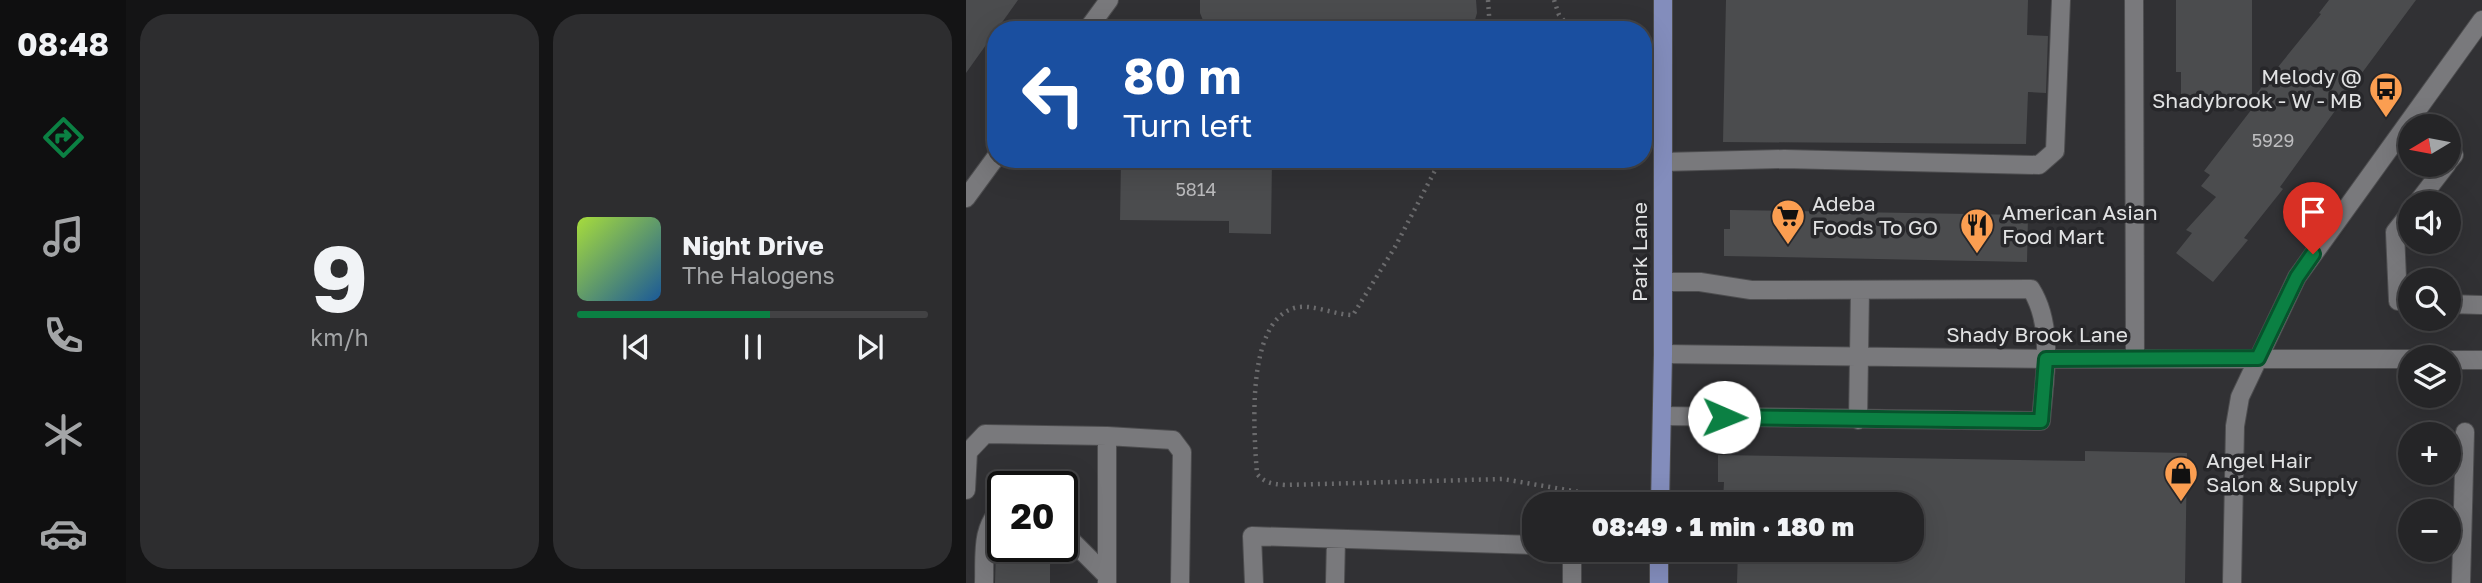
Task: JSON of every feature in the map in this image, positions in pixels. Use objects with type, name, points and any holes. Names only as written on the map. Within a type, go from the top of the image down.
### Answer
[{"type":"main road","name":"Park Lane","points":[[1660,492],[1663,0]]},
{"type":"main road","points":[[1659,562],[1659,583]]},
{"type":"street","points":[[1094,21],[1109,0]]},
{"type":"street","points":[[1663,162],[1784,159],[2039,165],[2055,151],[2061,0]]},
{"type":"street","points":[[2134,0],[2135,359]]},
{"type":"street","points":[[2420,114],[2479,31]]},
{"type":"street","points":[[2232,583],[2235,426],[2240,397],[2297,277],[2398,144]]},
{"type":"street","points":[[966,198],[988,168]]},
{"type":"street","points":[[2398,228],[2395,232],[2398,301]]},
{"type":"street","points":[[1662,416],[2041,421],[2046,359],[2044,321],[2038,300],[2031,289],[1751,290],[1700,282],[1663,282]]},
{"type":"street","points":[[1858,420],[1860,290]]},
{"type":"street","points":[[2461,304],[2482,305]]},
{"type":"street","name":"Shady Brook Lane","points":[[1663,354],[2046,359],[2398,359]]},
{"type":"street","points":[[2461,360],[2482,360]]},
{"type":"street","points":[[2461,583],[2465,432]]},
{"type":"street","points":[[966,490],[968,452],[985,433],[1173,440],[1182,452],[1180,583]]},
{"type":"street","points":[[1107,436],[1107,579]]},
{"type":"street","points":[[984,583],[987,527]]},
{"type":"street","points":[[1254,583],[1252,536],[1522,545]]},
{"type":"street","points":[[1335,583],[1336,538]]},
{"type":"street","points":[[1078,548],[1107,579]]},
{"type":"street","points":[[1572,562],[1572,583]]},
{"type":"path","points":[[1488,0],[1489,21]]},
{"type":"path","points":[[1554,0],[1564,21]]},
{"type":"path","points":[[1437,168],[1395,247],[1353,315],[1340,315],[1301,306],[1280,314],[1269,327],[1259,361],[1255,399],[1257,474],[1272,484],[1284,485],[1503,480],[1577,492]]},
{"type":"building","points":[[966,0],[1018,0],[1003,21],[987,21],[987,44],[966,73]]},
{"type":"building","points":[[1200,0],[1476,0],[1477,13],[1475,21],[1203,21]]},
{"type":"building","points":[[1726,0],[2028,0],[2027,35],[2048,36],[2046,93],[2028,92],[2026,144],[1723,142]]},
{"type":"building","points":[[2176,0],[2252,0],[2252,99],[2321,14],[2319,13],[2329,0],[2416,0],[2280,187],[2283,189],[2244,238],[2248,240],[2213,282],[2176,253],[2192,233],[2186,230],[2216,197],[2201,186],[2210,175],[2204,171],[2255,105],[2181,106],[2181,72],[2176,72]]},
{"type":"building","points":[[1121,168],[1272,168],[1271,234],[1229,233],[1229,221],[1120,220]]},
{"type":"building","points":[[1730,210],[2028,215],[2027,262],[1724,256],[1724,229],[1730,229]]},
{"type":"building","points":[[2085,451],[2187,453],[2185,583],[1737,583],[1738,562],[1924,562],[1924,492],[1724,492],[1724,482],[1718,482],[1718,455],[2085,461]]},
{"type":"building","points":[[996,562],[1050,562],[1050,583],[995,583]]},
{"type":"place","name":"Melody @ Shadybrook - W - MB","points":[[2386,119]]},
{"type":"place","name":"Adeba Foods To GO","points":[[1788,246]]},
{"type":"place","name":"American Asian Food Mart","points":[[1977,255]]},
{"type":"place","name":"Angel Hair Salon & Supply","points":[[2181,503]]},
{"type":"route","points":[[1724,417],[2041,421],[2046,359],[2258,358],[2297,277],[2313,254]]}]
